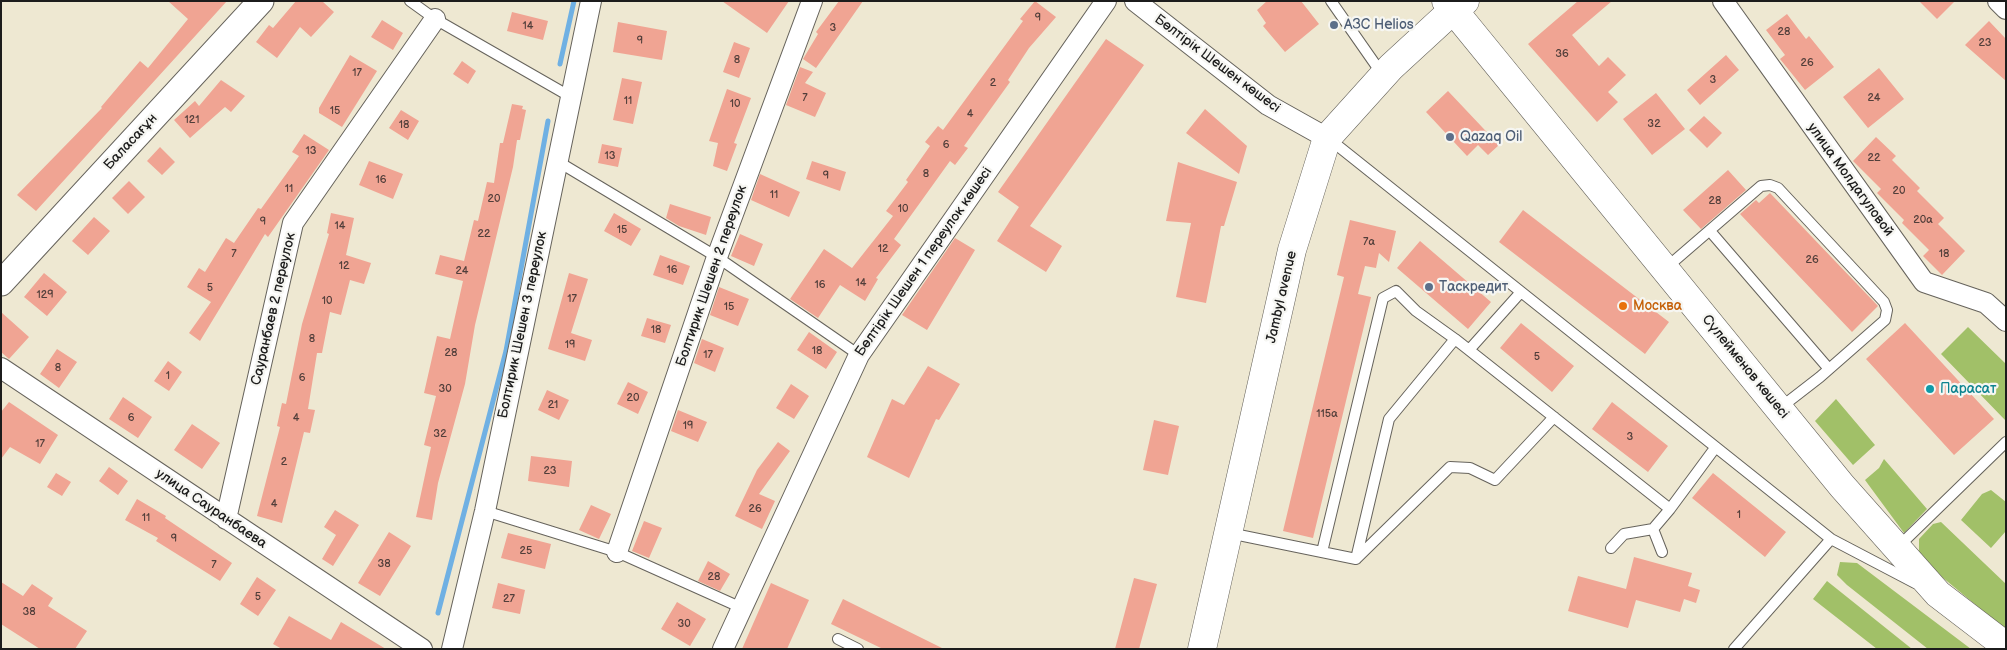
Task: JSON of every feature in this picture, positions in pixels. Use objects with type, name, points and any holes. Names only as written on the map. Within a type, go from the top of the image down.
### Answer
[{"type":"main road","name":"Jambyl avenue","points":[[1205,648],[1228,532],[1292,250],[1327,138],[1384,76],[1455,4]]},
{"type":"main road","name":"Сүлейменов көшесі","points":[[1455,4],[1665,269],[1897,548],[1938,594],[2006,646]]},
{"type":"street","name":"Баласағұн","points":[[1,283],[261,1]]},
{"type":"street","name":"Болтирик Шешен 3 переулок","points":[[452,649],[485,510],[591,1]]},
{"type":"street","name":"Болтирик Шешен 2 переулок","points":[[617,552],[717,257],[812,1]]},
{"type":"street","name":"Бөлтірік Шешен 1 переулок көшесі","points":[[723,649],[859,355],[1106,1]]},
{"type":"street","name":"Бөлтірік Шешен көшесі","points":[[1135,1],[1268,105],[1327,138]]},
{"type":"street","name":"улица Молдагуловой","points":[[1723,1],[1924,282],[1986,303],[2006,322]]},
{"type":"street","points":[[1998,1],[2006,9]]},
{"type":"street","name":"Сауранбаев 2 переулок","points":[[226,519],[294,223],[435,19]]},
{"type":"street","name":"улица Сауранбаева","points":[[1,368],[422,649]]},
{"type":"lane","points":[[410,1],[435,19],[571,97]]},
{"type":"lane","points":[[1331,1],[1384,76]]},
{"type":"lane","points":[[1327,138],[1831,539],[1938,594]]},
{"type":"lane","points":[[557,162],[717,257],[859,355]]},
{"type":"lane","points":[[1665,269],[1761,186],[1770,185],[1778,188],[1884,302],[1887,310],[1885,320],[1829,369],[1779,408]]},
{"type":"lane","points":[[1710,231],[1829,369]]},
{"type":"lane","points":[[1322,552],[1383,298],[1396,291],[1416,311],[1455,339],[1670,509]]},
{"type":"lane","points":[[1469,350],[1521,292]]},
{"type":"lane","points":[[1356,559],[1389,419],[1455,339]]},
{"type":"lane","points":[[1356,559],[1450,467],[1470,468],[1495,480],[1554,417]]},
{"type":"lane","points":[[1897,548],[2006,442]]},
{"type":"lane","points":[[1611,548],[1624,534],[1653,529],[1715,448]]},
{"type":"lane","points":[[485,510],[617,552],[742,608]]},
{"type":"lane","points":[[1653,529],[1662,552]]},
{"type":"lane","points":[[1228,532],[1356,559]]},
{"type":"lane","points":[[1734,649],[1831,539]]},
{"type":"lane","points":[[838,639],[858,649]]},
{"type":"green space","points":[[1968,327],[2006,364],[2006,421],[1941,354]]},
{"type":"green space","points":[[1836,399],[1875,445],[1853,465],[1815,421]]},
{"type":"green space","points":[[1884,459],[1927,509],[1904,533],[1865,480],[1879,468]]},
{"type":"green space","points":[[1991,490],[2006,502],[2006,531],[1991,548],[1961,520],[1982,494]]},
{"type":"green space","points":[[1941,522],[2006,584],[2006,630],[1942,577],[1919,553],[1919,539],[1933,524]]},
{"type":"green space","points":[[1840,562],[1857,563],[1971,649],[1928,649],[1847,585],[1837,575]]},
{"type":"green space","points":[[1827,581],[1912,649],[1877,649],[1813,599]]},
{"type":"building","points":[[168,1],[227,1],[36,211],[17,195],[102,108],[140,61],[148,68],[188,19]]},
{"type":"building","points":[[296,1],[322,1],[334,12],[311,37],[300,27],[277,58],[256,42],[269,25],[273,28]]},
{"type":"building","points":[[722,1],[789,1],[767,33]]},
{"type":"building","points":[[839,1],[863,1],[816,68],[803,59],[818,34],[816,32]]},
{"type":"building","points":[[1035,1],[1056,17],[1029,48],[1008,80],[1010,82],[964,146],[968,148],[955,165],[950,161],[894,239],[901,245],[876,278],[878,279],[865,301],[840,285],[818,318],[790,299],[824,249],[852,268],[893,216],[886,211],[908,182],[906,180],[930,146],[925,142],[938,126],[943,130],[1023,21],[1020,19]]},
{"type":"building","points":[[1267,1],[1301,1],[1319,24],[1285,52],[1263,26],[1266,23],[1257,10]]},
{"type":"building","points":[[1578,1],[1612,1],[1572,35],[1599,66],[1608,57],[1626,75],[1608,92],[1618,102],[1597,122],[1528,44]]},
{"type":"building","points":[[1919,1],[1955,1],[1937,19]]},
{"type":"building","points":[[512,12],[548,21],[543,40],[507,31]]},
{"type":"building","points":[[1787,14],[1806,39],[1809,36],[1834,67],[1805,90],[1780,59],[1785,55],[1766,30]]},
{"type":"building","points":[[382,20],[403,33],[393,50],[371,37]]},
{"type":"building","points":[[1989,21],[2006,39],[2006,81],[1965,45]]},
{"type":"building","points":[[618,22],[667,31],[662,60],[613,52]]},
{"type":"building","points":[[1106,39],[1144,65],[1030,226],[1062,246],[1046,272],[997,241],[1019,207],[998,192]]},
{"type":"building","points":[[734,42],[750,48],[739,78],[723,72]]},
{"type":"building","points":[[350,55],[377,71],[342,127],[319,113],[319,108]]},
{"type":"building","points":[[1726,55],[1739,70],[1700,105],[1687,90]]},
{"type":"building","points":[[462,61],[476,71],[468,84],[453,74]]},
{"type":"building","points":[[800,67],[813,72],[805,83],[826,93],[815,117],[786,105]]},
{"type":"building","points":[[1879,68],[1904,99],[1868,128],[1843,97]]},
{"type":"building","points":[[622,78],[642,82],[633,124],[613,120]]},
{"type":"building","points":[[221,80],[245,96],[231,112],[225,107],[190,138],[174,120],[195,101],[199,106]]},
{"type":"building","points":[[727,89],[751,98],[734,143],[737,144],[727,171],[713,166],[718,143],[709,141]]},
{"type":"building","points":[[1448,91],[1499,145],[1488,155],[1478,145],[1467,156],[1426,112]]},
{"type":"building","points":[[1656,93],[1685,129],[1652,155],[1623,119]]},
{"type":"building","points":[[512,104],[523,106],[522,109],[526,110],[520,140],[517,140],[513,167],[475,325],[465,384],[438,483],[432,520],[416,517],[431,447],[424,445],[436,396],[424,393],[437,336],[450,339],[463,281],[435,274],[440,255],[464,261],[474,220],[478,221],[487,182],[494,183],[500,143],[503,143]]},
{"type":"building","points":[[1205,109],[1247,146],[1239,174],[1186,133]]},
{"type":"building","points":[[401,110],[419,121],[408,140],[389,128]]},
{"type":"building","points":[[1704,116],[1722,133],[1707,148],[1689,130]]},
{"type":"building","points":[[304,134],[329,150],[268,237],[265,234],[200,341],[189,333],[211,302],[187,287],[199,268],[205,272],[226,238],[234,243],[258,208],[261,209],[299,156],[292,152]]},
{"type":"building","points":[[1876,137],[1896,156],[1892,160],[1920,188],[1917,191],[1944,218],[1938,224],[1965,251],[1942,275],[1923,256],[1929,250],[1902,223],[1904,220],[1877,193],[1881,189],[1853,161]]},
{"type":"building","points":[[602,144],[622,148],[618,167],[598,163]]},
{"type":"building","points":[[160,147],[175,162],[162,175],[147,161]]},
{"type":"building","points":[[369,161],[403,174],[393,199],[359,185]]},
{"type":"building","points":[[812,161],[846,172],[840,191],[806,179]]},
{"type":"building","points":[[1178,162],[1237,182],[1224,226],[1221,226],[1206,303],[1176,297],[1191,223],[1166,221]]},
{"type":"building","points":[[1728,170],[1746,190],[1701,229],[1683,210]]},
{"type":"building","points":[[760,174],[800,192],[789,217],[751,200]]},
{"type":"building","points":[[129,181],[145,197],[128,214],[112,198]]},
{"type":"building","points":[[1770,193],[1878,306],[1852,332],[1740,214],[1756,200],[1759,203]]},
{"type":"building","points":[[670,204],[711,217],[706,235],[679,226],[666,218]]},
{"type":"building","points":[[1523,210],[1669,322],[1645,354],[1499,242]]},
{"type":"building","points":[[331,213],[354,218],[346,255],[371,263],[364,284],[350,280],[341,315],[330,312],[322,353],[317,353],[308,409],[315,410],[310,433],[304,432],[282,523],[257,516],[280,427],[277,426],[282,403],[286,404],[302,324],[329,234],[327,233]]},
{"type":"building","points":[[614,213],[641,229],[631,246],[604,231]]},
{"type":"building","points":[[94,217],[110,231],[88,255],[72,241]]},
{"type":"building","points":[[1350,220],[1396,231],[1389,262],[1379,253],[1376,268],[1365,266],[1358,294],[1371,297],[1313,538],[1283,531],[1344,277],[1337,275]]},
{"type":"building","points":[[740,234],[763,244],[754,266],[731,256]]},
{"type":"building","points":[[955,238],[975,250],[927,330],[902,315]]},
{"type":"building","points":[[1420,241],[1491,302],[1468,329],[1397,268]]},
{"type":"building","points":[[660,255],[690,266],[683,285],[653,275]]},
{"type":"building","points":[[44,273],[67,292],[47,316],[24,297]]},
{"type":"building","points":[[569,273],[588,279],[571,333],[592,340],[585,361],[548,349]]},
{"type":"building","points":[[719,287],[749,299],[738,326],[710,315]]},
{"type":"building","points":[[1,312],[29,337],[9,359],[1,352]]},
{"type":"building","points":[[647,318],[671,325],[665,343],[641,336]]},
{"type":"building","points":[[1521,323],[1574,366],[1552,392],[1500,348]]},
{"type":"building","name":"Парасат","points":[[1905,323],[1994,419],[1954,455],[1866,359]]},
{"type":"building","points":[[809,332],[837,352],[826,369],[797,350]]},
{"type":"building","points":[[702,339],[724,348],[715,372],[694,363]]},
{"type":"building","points":[[57,349],[77,362],[59,388],[40,374]]},
{"type":"building","points":[[168,361],[182,372],[169,391],[154,381]]},
{"type":"building","points":[[928,366],[960,384],[939,420],[936,419],[909,478],[867,457],[892,399],[904,405]]},
{"type":"building","points":[[628,382],[648,392],[638,414],[617,404]]},
{"type":"building","points":[[791,384],[809,396],[794,419],[776,408]]},
{"type":"building","points":[[547,390],[569,400],[559,420],[538,410]]},
{"type":"building","points":[[123,397],[152,417],[138,438],[109,419]]},
{"type":"building","points":[[9,402],[58,435],[40,464],[10,447],[1,459],[1,412]]},
{"type":"building","points":[[1612,402],[1668,446],[1648,472],[1592,429]]},
{"type":"building","points":[[678,410],[707,422],[698,442],[671,431]]},
{"type":"building","points":[[1154,420],[1179,426],[1168,475],[1143,470]]},
{"type":"building","points":[[192,424],[220,443],[202,469],[174,450]]},
{"type":"building","points":[[778,442],[790,451],[759,494],[775,501],[762,529],[735,516],[757,470]]},
{"type":"building","points":[[531,456],[572,461],[569,487],[528,481]]},
{"type":"building","points":[[109,467],[128,481],[118,495],[99,481]]},
{"type":"building","points":[[56,473],[71,482],[62,496],[47,487]]},
{"type":"building","points":[[1713,473],[1786,532],[1765,557],[1692,498]]},
{"type":"building","points":[[137,499],[166,516],[165,518],[232,563],[220,581],[156,541],[158,538],[125,520]]},
{"type":"building","points":[[591,505],[611,514],[599,539],[579,530]]},
{"type":"building","points":[[335,510],[359,525],[333,566],[322,559],[336,535],[324,527]]},
{"type":"building","points":[[644,521],[662,528],[649,558],[632,551]]},
{"type":"building","points":[[389,532],[411,546],[380,596],[358,583]]},
{"type":"building","points":[[508,533],[551,544],[545,569],[501,558]]},
{"type":"building","points":[[1634,557],[1692,573],[1688,586],[1700,590],[1696,603],[1684,599],[1680,612],[1636,600],[1628,628],[1568,611],[1578,576],[1626,589]]},
{"type":"building","points":[[708,561],[730,574],[720,591],[698,581]]},
{"type":"building","points":[[257,577],[276,590],[258,616],[240,604]]},
{"type":"building","points":[[1134,578],[1157,584],[1139,649],[1115,649]]},
{"type":"building","points":[[1,582],[23,596],[32,584],[53,598],[48,606],[87,631],[75,649],[40,649],[1,624]]},
{"type":"building","points":[[498,583],[525,590],[520,614],[492,608]]},
{"type":"building","points":[[771,583],[809,600],[787,649],[742,649]]},
{"type":"building","points":[[843,599],[944,649],[883,649],[831,624]]},
{"type":"building","points":[[677,602],[706,619],[690,646],[661,629]]},
{"type":"building","points":[[289,616],[331,640],[341,622],[386,649],[282,649],[273,644]]},
{"type":"waterway","points":[[560,64],[574,1]]},
{"type":"waterway","points":[[438,613],[506,351],[548,121]]},
{"type":"place","name":"АЗС Helios","points":[[1334,25]]},
{"type":"place","name":"Qazaq Oil","points":[[1450,137]]},
{"type":"place","name":"Таскредит","points":[[1429,287]]},
{"type":"place","name":"Москва","points":[[1623,306]]},
{"type":"place","name":"Парасат","points":[[1930,389]]}]
